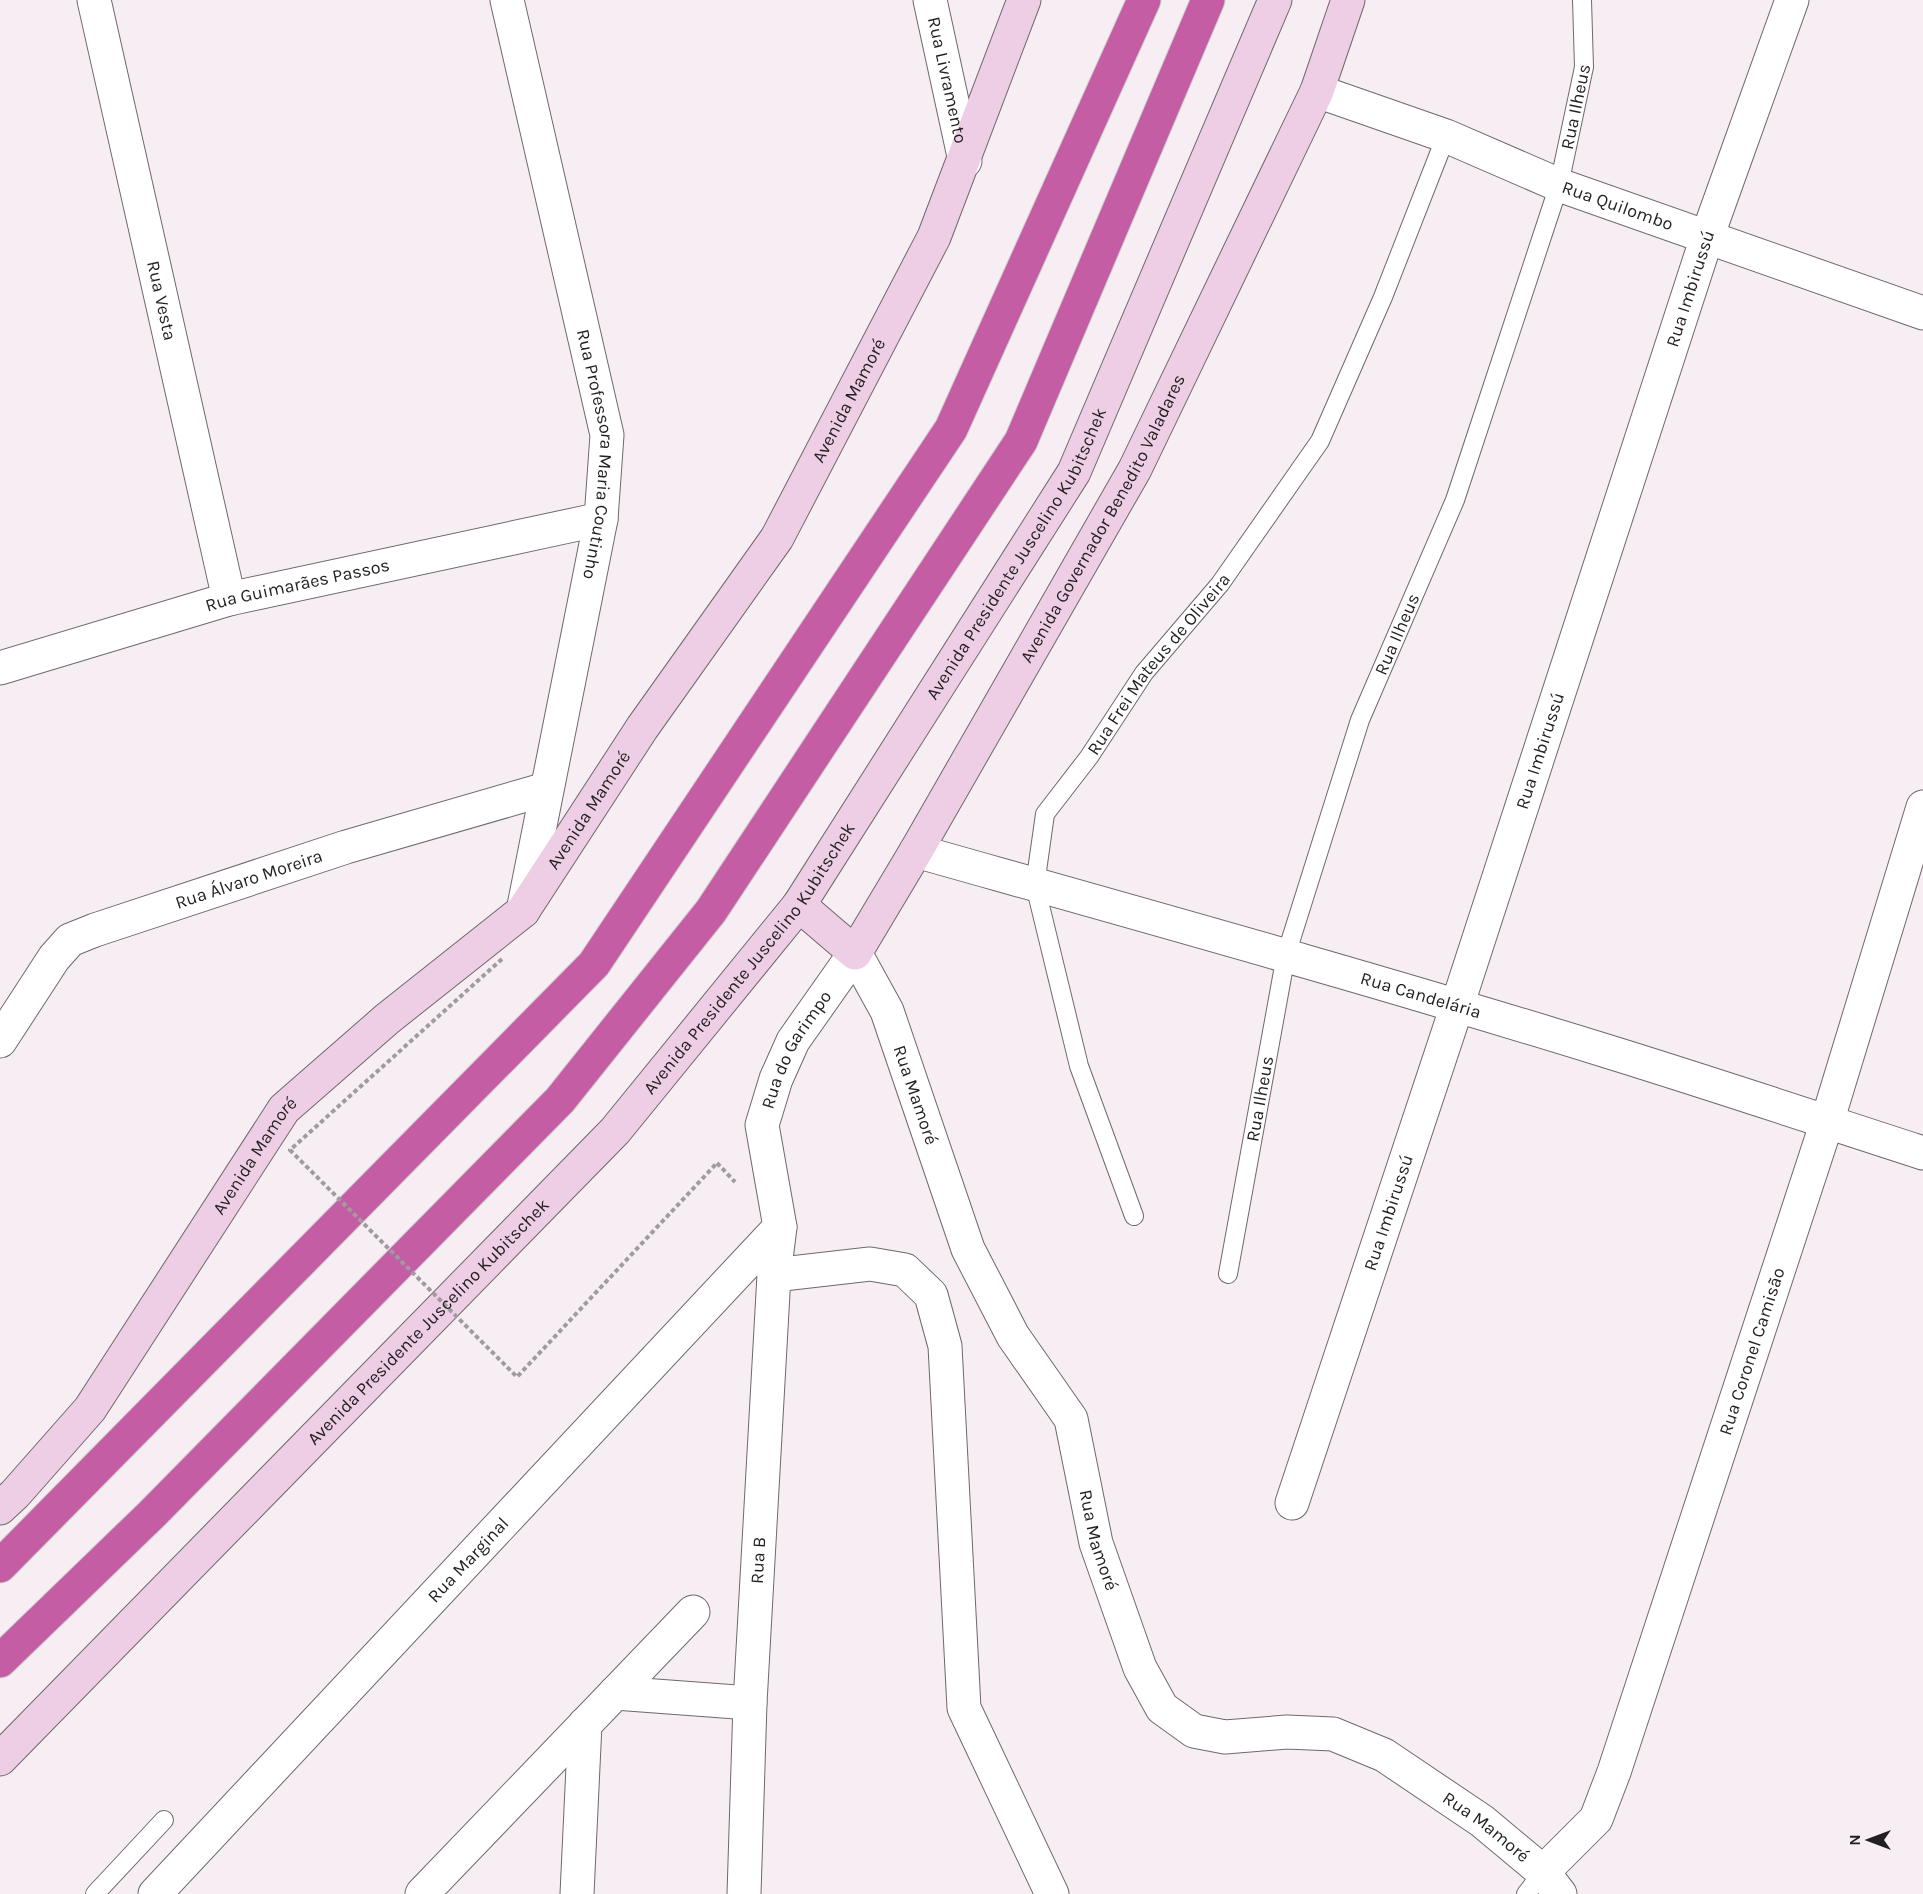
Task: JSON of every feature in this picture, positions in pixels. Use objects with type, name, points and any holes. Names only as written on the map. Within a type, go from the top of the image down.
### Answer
[{"type":"highway","points":[[0,1566],[594,964],[951,429],[1144,0]]},
{"type":"highway","points":[[0,1661],[151,1515],[560,1100],[711,911],[1021,441],[1208,0]]},
{"type":"street","name":"Rua Vesta","points":[[94,0],[229,599]]},
{"type":"street","name":"Rua Professora Maria Coutinho","points":[[507,0],[607,435],[601,519],[523,911]]},
{"type":"street","name":"Rua Livramento","points":[[930,0],[965,161]]},
{"type":"street","name":"Avenida Mamoré","points":[[5,1499],[90,1408],[284,1109],[387,1019],[523,911],[642,728],[777,538],[934,237],[965,161],[1024,0]]},
{"type":"street","name":"Avenida Presidente Juscelino Kubitschek","points":[[0,1760],[615,1131],[799,904],[1074,472],[1275,0]]},
{"type":"street","name":"Avenida Governador Benedito Valadares","points":[[855,953],[1136,469],[1317,91],[1348,0]]},
{"type":"street","name":"Rua Imbirussú","points":[[1292,1503],[1457,1006],[1707,237],[1792,0]]},
{"type":"street","name":"Rua Quilombo","points":[[1317,91],[1446,136],[1559,185],[1923,313]]},
{"type":"street","name":"Rua Guimarães Passos","points":[[0,668],[229,599],[601,519]]},
{"type":"street","name":"Rua Álvaro Moreira","points":[[0,1041],[54,958],[70,940],[346,847],[546,789]]},
{"type":"street","name":"Rua Coronel Camisão","points":[[1543,1887],[1596,1819],[1614,1772],[1827,1122],[1923,807]]},
{"type":"street","name":"Rua Candelária","points":[[916,851],[1286,955],[1457,1006],[1629,1058],[1923,1153]]},
{"type":"street","points":[[799,904],[855,953]]},
{"type":"street","name":"Rua do Garimpo","points":[[780,1227],[762,1125],[776,1079],[793,1041],[855,953]]},
{"type":"street","name":"Rua Mamoré","points":[[855,953],[887,1011],[968,1249],[1014,1336],[1071,1419],[1096,1544],[1140,1668],[1162,1708],[1194,1731],[1225,1737],[1287,1732],[1333,1734],[1384,1755],[1482,1821],[1543,1887]]},
{"type":"street","name":"Rua B","points":[[744,1894],[750,1703],[774,1275],[780,1227]]},
{"type":"street","name":"Rua Marginal","points":[[155,1894],[780,1227]]},
{"type":"street","points":[[774,1275],[870,1264],[905,1270],[931,1295],[945,1346],[964,1708],[1052,1894]]},
{"type":"street","points":[[422,1894],[693,1611]]},
{"type":"street","points":[[615,1693],[750,1703]]},
{"type":"street","points":[[577,1894],[585,1724]]},
{"type":"lane","name":"Rua Ilheus","points":[[1227,1274],[1286,955],[1360,720],[1455,500],[1559,185],[1584,67],[1582,0]]},
{"type":"lane","name":"Rua Frei Mateus de Oliveira","points":[[1134,1216],[1079,1066],[1035,885],[1045,814],[1089,757],[1144,673],[1220,584],[1320,441],[1383,297],[1446,136]]},
{"type":"lane","points":[[95,1894],[164,1820]]},
{"type":"path","points":[[502,959],[290,1150],[517,1377],[717,1163]]}]
